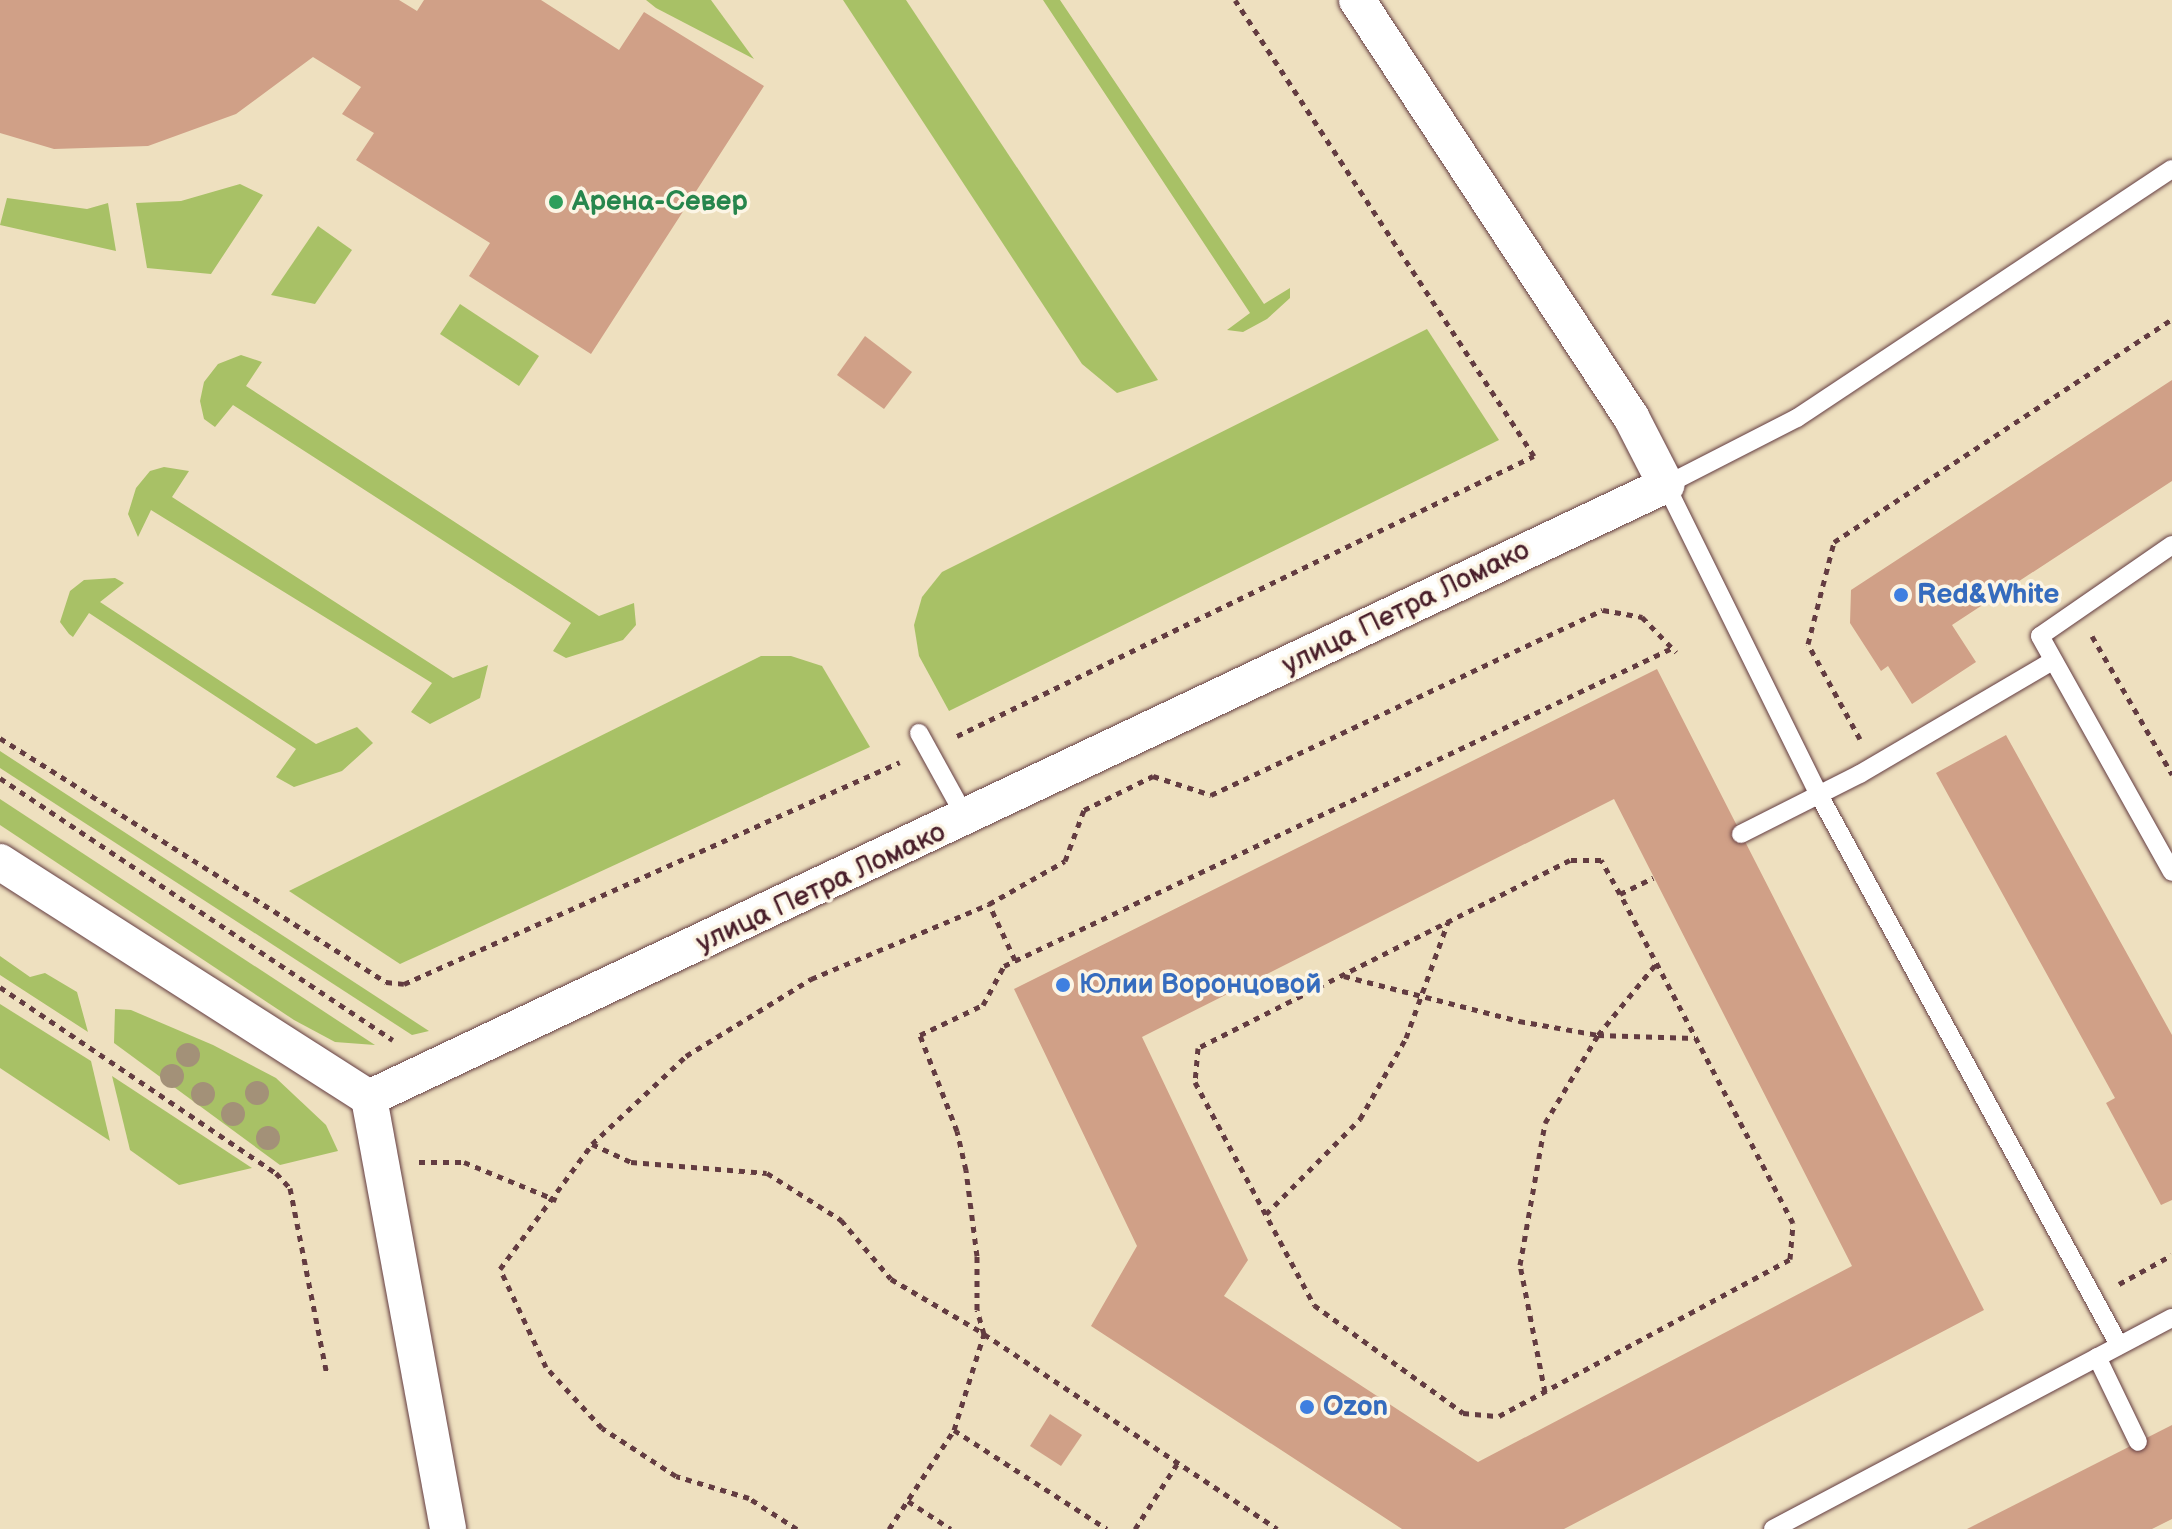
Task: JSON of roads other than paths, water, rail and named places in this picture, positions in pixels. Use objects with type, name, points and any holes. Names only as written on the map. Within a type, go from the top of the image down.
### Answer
[{"type":"street","points":[[1357,0],[1631,417],[1666,485]]},
{"type":"street","name":"улица Петра Ломако","points":[[369,1098],[967,820],[1666,485]]},
{"type":"street","points":[[0,862],[369,1098],[448,1529]]},
{"type":"lane","points":[[2119,1345],[1819,795],[1666,485],[1797,418],[2172,169]]},
{"type":"lane","points":[[2172,545],[2047,626],[2040,636],[2051,662],[2172,872]]},
{"type":"lane","points":[[1741,834],[1874,765],[2051,662]]},
{"type":"lane","points":[[924,741],[967,820]]},
{"type":"lane","points":[[1773,1529],[2172,1318]]},
{"type":"lane","points":[[2097,1357],[2138,1442]]},
{"type":"place","name":"Арена-Север","points":[[556,202]]},
{"type":"place","name":"Red&White","points":[[1901,595]]},
{"type":"place","name":"Юлии Воронцовой","points":[[1063,985]]},
{"type":"place","name":"Ozon","points":[[1307,1407]]}]
